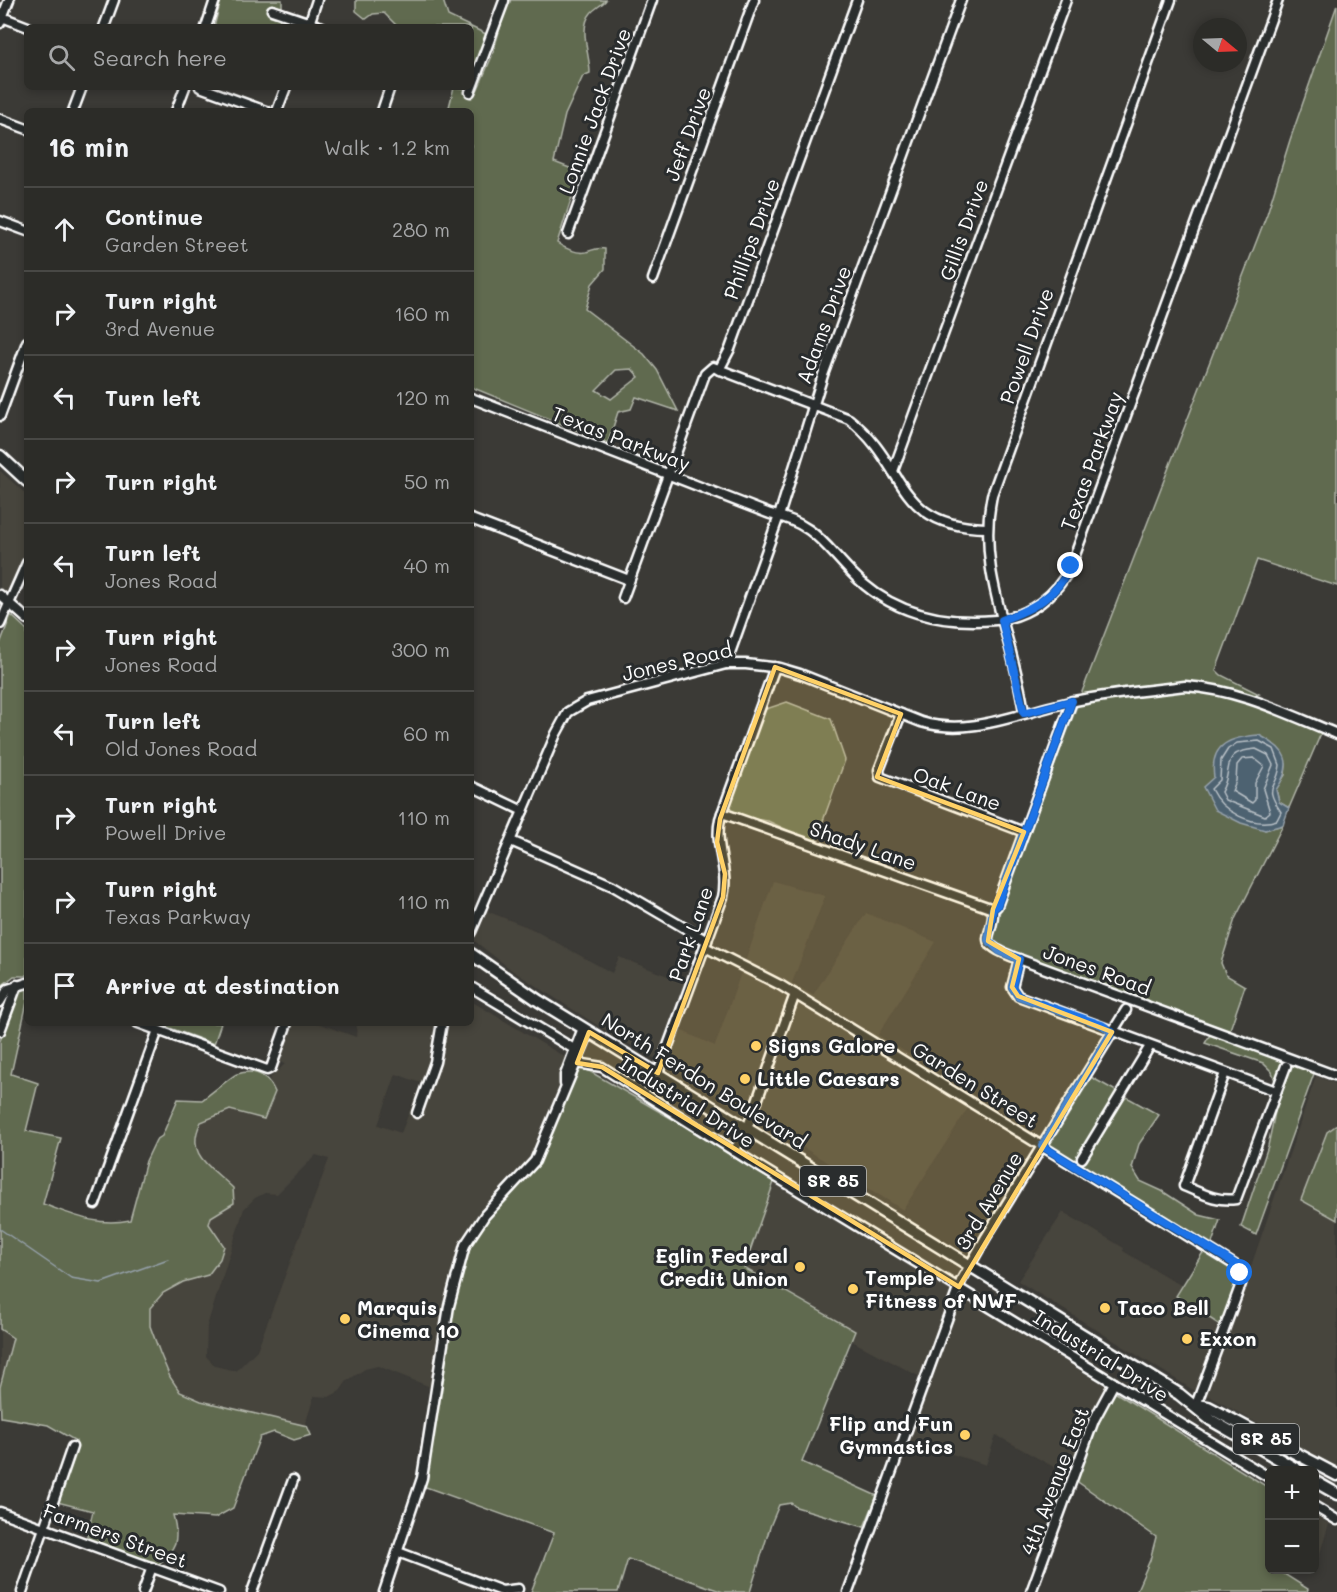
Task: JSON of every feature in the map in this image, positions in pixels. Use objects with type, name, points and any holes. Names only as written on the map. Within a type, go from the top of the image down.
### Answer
[{"type":"main road","points":[[0,456],[24,477]]},
{"type":"main road","name":"North Ferdon Boulevard","points":[[474,956],[586,1030],[1196,1405],[1210,1419],[1291,1466]]},
{"type":"main road","name":"North Ferdon Boulevard","points":[[1196,1405],[1208,1407],[1337,1475]]},
{"type":"main road","points":[[1319,1483],[1337,1494]]},
{"type":"street","points":[[9,0],[1,20],[24,26]]},
{"type":"street","points":[[105,24],[114,0]]},
{"type":"street","points":[[207,24],[215,0]]},
{"type":"street","points":[[309,24],[317,0]]},
{"type":"street","name":"Lonnie Jack Drive","points":[[568,234],[652,0]]},
{"type":"street","name":"Jeff Drive","points":[[653,279],[754,0]]},
{"type":"street","name":"Phillips Drive","points":[[668,475],[705,374],[712,367],[719,370],[730,349],[857,0]]},
{"type":"street","name":"Adams Drive","points":[[726,664],[779,516],[813,404],[961,0]]},
{"type":"street","name":"Gillis Drive","points":[[893,471],[1066,0]]},
{"type":"street","name":"Powell Drive","points":[[1024,713],[990,569],[986,528],[992,495],[1172,0]]},
{"type":"street","name":"Texas Parkway","points":[[474,399],[811,529],[864,585],[894,604],[916,614],[957,622],[1002,620],[1038,605],[1054,591],[1071,566],[1278,0]]},
{"type":"street","points":[[474,78],[504,1]]},
{"type":"street","points":[[272,10],[307,24]]},
{"type":"street","points":[[74,108],[81,90]]},
{"type":"street","points":[[177,108],[184,90]]},
{"type":"street","points":[[208,90],[258,108]]},
{"type":"street","points":[[278,108],[285,90]]},
{"type":"street","points":[[383,108],[389,90]]},
{"type":"street","points":[[0,119],[24,128]]},
{"type":"street","points":[[0,221],[24,230]]},
{"type":"street","points":[[0,416],[24,358]]},
{"type":"street","points":[[719,370],[837,413],[856,424],[867,435],[918,507],[928,515],[958,527],[986,528]]},
{"type":"street","points":[[623,598],[668,475]]},
{"type":"street","points":[[474,520],[629,580]]},
{"type":"street","points":[[0,624],[24,570]]},
{"type":"street","points":[[0,595],[24,616]]},
{"type":"street","name":"Jones Road","points":[[474,925],[562,720],[571,709],[587,701],[726,664],[775,667],[800,674],[933,726],[953,728],[980,725],[1072,701],[1185,686],[1202,687],[1247,698],[1337,734]]},
{"type":"street","name":"Park Lane","points":[[658,1073],[725,888],[717,842],[722,813],[775,667]]},
{"type":"street","name":"Jones Road","points":[[1072,701],[998,904],[993,909],[987,934],[989,943],[999,951],[1019,959],[1337,1076]]},
{"type":"street","name":"Oak Lane","points":[[901,714],[879,770],[880,776],[1024,832]]},
{"type":"street","points":[[474,788],[523,812]]},
{"type":"street","name":"Shady Lane","points":[[722,813],[993,909]]},
{"type":"street","name":"Garden Street","points":[[511,841],[613,886],[706,944],[795,994],[1224,1258],[1239,1270],[1241,1284],[1196,1405]]},
{"type":"street","points":[[1019,959],[1012,987],[1018,996],[1102,1025],[1112,1032],[1276,1091]]},
{"type":"street","points":[[0,1002],[8,989],[24,984]]},
{"type":"street","points":[[0,1031],[17,985]]},
{"type":"street","points":[[474,989],[574,1049]]},
{"type":"street","points":[[734,1151],[747,1128],[795,994]]},
{"type":"street","name":"3rd Avenue","points":[[848,1592],[959,1287],[970,1265],[1126,1010]]},
{"type":"street","points":[[147,1026],[267,1070],[271,1068],[286,1026]]},
{"type":"street","points":[[417,1113],[435,1062],[441,1026]]},
{"type":"street","points":[[95,1204],[158,1030]]},
{"type":"street","points":[[566,1083],[565,1075],[574,1049],[586,1030]]},
{"type":"street","points":[[384,1592],[422,1478],[449,1306],[460,1257],[474,1228],[535,1161],[566,1083],[577,1063],[586,1030]]},
{"type":"street","points":[[1082,1158],[1150,1046]]},
{"type":"street","name":"Industrial Drive","points":[[577,1063],[602,1067],[734,1151],[1265,1476]]},
{"type":"street","points":[[1225,1073],[1184,1186],[1220,1200],[1236,1199],[1286,1066]]},
{"type":"street","name":"4th Avenue East","points":[[1031,1592],[1094,1420],[1114,1383]]},
{"type":"street","points":[[22,1592],[72,1447]]},
{"type":"street","points":[[252,1592],[293,1480]]},
{"type":"street","points":[[1319,1509],[1337,1520]]},
{"type":"street","name":"Farmers Street","points":[[0,1512],[219,1592]]},
{"type":"street","points":[[398,1552],[502,1591],[518,1589]]},
{"type":"street","points":[[143,1592],[152,1567]]},
{"type":"highlighted area","points":[[775,667],[901,714],[877,777],[1024,832],[993,909],[988,941],[1019,959],[1012,987],[1018,996],[1112,1032],[959,1287],[602,1067],[577,1063],[589,1032],[658,1073],[723,897],[725,874],[717,842],[720,819]]},
{"type":"shaded area","points":[[0,471],[24,492],[24,562],[9,598],[0,590]]},
{"type":"shaded area","points":[[773,881],[825,896],[792,983],[813,995],[866,913],[936,942],[878,1035],[912,1056],[938,1078],[745,962]]},
{"type":"shaded area","points":[[486,905],[489,912],[530,928],[612,973],[619,957],[688,984],[659,1061],[614,1036],[513,971],[474,941],[474,934]]},
{"type":"shaded area","points":[[743,967],[791,995],[748,1115],[665,1064],[678,1029],[715,1046]]},
{"type":"shaded area","points":[[797,999],[970,1105],[903,1210],[754,1118]]},
{"type":"shaded area","points":[[474,1003],[570,1060],[532,1159],[482,1214],[462,1244],[446,1306],[433,1388],[378,1366],[365,1369],[347,1381],[340,1391],[329,1397],[314,1396],[306,1422],[307,1426],[201,1401],[180,1392],[170,1377],[150,1326],[150,1308],[163,1293],[183,1282],[208,1275],[214,1234],[209,1224],[211,1217],[234,1203],[233,1188],[199,1158],[195,1142],[201,1122],[230,1110],[264,1119],[275,1093],[269,1079],[285,1064],[277,1061],[289,1026],[325,1026],[356,1037],[357,1026],[438,1026],[432,1061],[413,1115],[419,1117],[438,1063],[444,1026],[474,1026]],"holes":[[[396,1074],[421,1083],[401,1133],[378,1125]],[[316,1155],[329,1159],[257,1350],[236,1371],[215,1366],[206,1356],[207,1326],[244,1209],[255,1198],[265,1193],[277,1194]]]},
{"type":"shaded area","points":[[1316,1076],[1337,1084],[1337,1468],[1207,1395]]},
{"type":"shaded area","points":[[774,1182],[954,1292],[922,1378],[850,1340],[854,1331],[744,1268]]},
{"type":"shaded area","points":[[1063,1212],[1182,1286],[1176,1297],[1223,1327],[1198,1393],[1018,1281]]},
{"type":"shaded area","points":[[960,1295],[1107,1387],[1095,1409],[1070,1476],[996,1435],[986,1465],[908,1440]]},
{"type":"shaded area","points":[[0,1329],[13,1338],[0,1387]]},
{"type":"shaded area","points":[[1319,1518],[1329,1524],[1319,1556]]},
{"type":"green space","points":[[221,0],[282,0],[282,10],[270,6],[268,11],[281,16],[278,24],[215,24]]},
{"type":"green space","points":[[356,0],[443,0],[448,16],[465,24],[395,24],[384,13],[373,14],[366,19],[356,11]]},
{"type":"green space","points":[[508,0],[606,0],[587,19],[585,34],[590,73],[583,76],[565,115],[554,162],[580,172],[557,243],[579,252],[605,249],[605,269],[592,284],[585,309],[644,354],[657,370],[678,411],[636,397],[631,409],[618,412],[608,443],[474,388],[474,108],[449,108],[453,90],[468,90],[466,94],[472,96],[474,91],[477,91],[492,56]],"holes":[[[632,369],[639,377],[611,399],[596,390],[616,370]]]},
{"type":"green space","points":[[1337,5],[1337,586],[1257,560],[1216,670],[1221,675],[1259,694],[1250,696],[1203,684],[1080,697],[1267,214]]},
{"type":"green space","points":[[474,28],[488,35],[474,71]]},
{"type":"green space","points":[[11,615],[24,627],[24,976],[14,976],[0,987],[0,644]]},
{"type":"green space","points":[[1185,689],[1238,699],[1322,731],[1289,808],[1279,802],[1276,789],[1285,775],[1286,764],[1214,772],[1214,778],[1265,830],[1283,825],[1235,919],[1221,963],[1226,975],[1245,986],[1228,1035],[1316,1068],[1256,1235],[1241,1227],[1268,1146],[1279,1093],[1272,1072],[1263,1063],[1205,1043],[1213,1030],[986,949],[1078,703]]},
{"type":"green space","points":[[787,702],[831,719],[845,760],[815,843],[768,821],[745,818],[727,811],[763,710]]},
{"type":"green space","points":[[24,986],[24,1016],[11,1074],[38,1083],[26,1131],[61,1138],[43,1204],[96,1221],[130,1220],[146,1161],[156,1140],[162,1136],[178,1099],[202,1100],[234,1075],[244,1072],[256,1073],[265,1078],[275,1092],[264,1119],[230,1110],[201,1122],[196,1144],[198,1152],[209,1167],[233,1188],[234,1203],[211,1217],[209,1224],[224,1246],[220,1259],[208,1275],[183,1282],[163,1293],[150,1308],[150,1326],[170,1377],[180,1392],[201,1401],[307,1426],[311,1435],[294,1440],[274,1432],[260,1437],[233,1508],[215,1518],[173,1515],[176,1531],[175,1544],[157,1566],[86,1540],[93,1511],[57,1502],[76,1441],[48,1425],[1,1417],[0,1387],[13,1338],[0,1329],[0,1041],[19,987]]},
{"type":"green space","points":[[164,1026],[220,1026],[214,1044]]},
{"type":"green space","points":[[577,1064],[681,1124],[774,1182],[744,1268],[855,1331],[802,1462],[877,1496],[864,1527],[796,1507],[791,1503],[779,1505],[750,1592],[723,1592],[628,1559],[618,1592],[531,1592],[554,1533],[423,1486],[452,1307],[468,1246],[487,1217],[538,1162]]},
{"type":"green space","points":[[1089,1076],[1159,1115],[1139,1144],[1132,1168],[1140,1181],[1162,1191],[1199,1215],[1220,1220],[1211,1246],[1046,1145]]},
{"type":"green space","points":[[1337,1125],[1337,1220],[1301,1200],[1327,1132]]},
{"type":"green space","points":[[1205,1249],[1236,1271],[1237,1284],[1223,1327],[1176,1296]]},
{"type":"green space","points":[[1113,1391],[1265,1486],[1265,1574],[1284,1574],[1308,1589],[1307,1592],[1136,1592],[1150,1560],[1156,1537],[1075,1480],[1097,1421]]},
{"type":"water","points":[[1259,735],[1276,746],[1285,757],[1285,772],[1276,790],[1279,802],[1289,808],[1283,825],[1265,830],[1241,823],[1215,810],[1203,787],[1214,777],[1215,756],[1224,744],[1232,740]]},
{"type":"waterway","points":[[0,1229],[71,1278],[101,1283],[168,1259]]},
{"type":"place","name":"Signs Galore","points":[[756,1046]]},
{"type":"place","name":"Little Caesars","points":[[745,1079]]},
{"type":"place","name":"Eglin Federal Credit Union","points":[[800,1267]]},
{"type":"place","name":"Temple Fitness of NWF","points":[[853,1289]]},
{"type":"place","name":"Taco Bell","points":[[1105,1308]]},
{"type":"place","name":"Marquis Cinema 10","points":[[345,1319]]},
{"type":"place","name":"Exxon","points":[[1187,1339]]},
{"type":"place","name":"Flip and Fun Gymnastics","points":[[965,1435]]},
{"type":"route","points":[[1071,566],[1061,583],[1038,605],[1002,620],[1024,713],[1072,701],[997,906],[993,909],[987,934],[988,940],[999,951],[1019,959],[1012,987],[1018,996],[1102,1025],[1112,1032],[1042,1146],[1235,1264],[1240,1273]]}]
